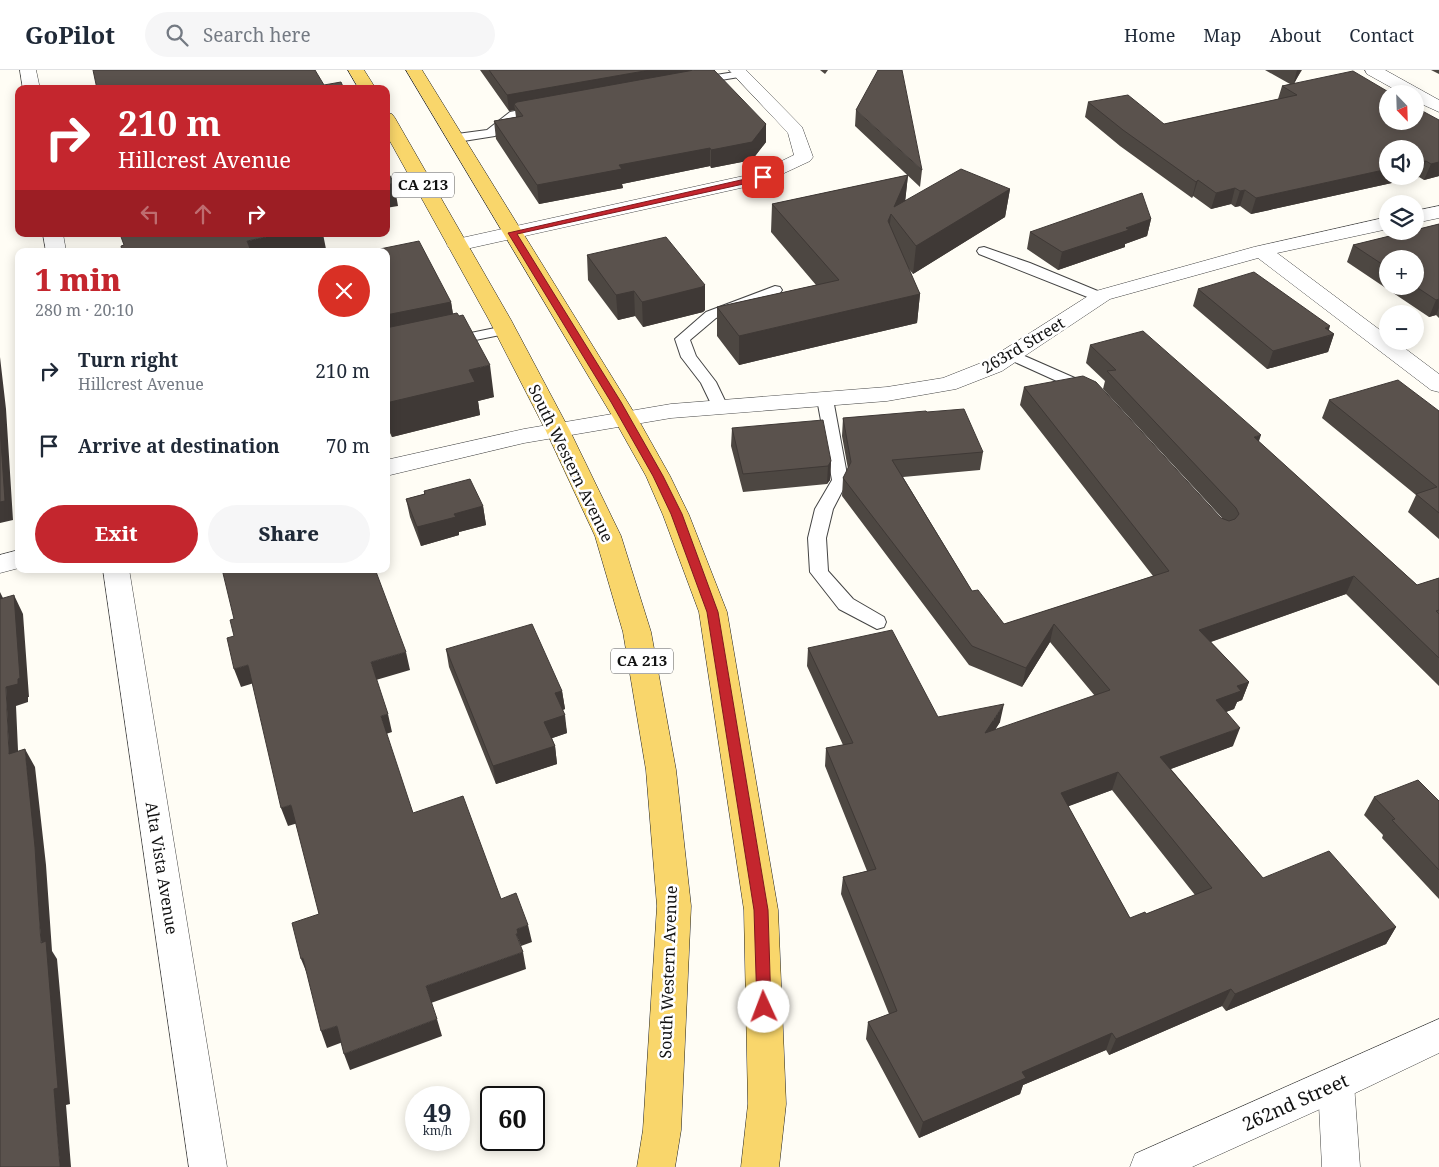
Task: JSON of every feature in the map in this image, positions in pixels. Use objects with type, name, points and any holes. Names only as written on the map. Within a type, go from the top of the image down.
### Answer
[{"type":"main road","points":[[356,70],[365,85]]},
{"type":"main road","name":"CA 213","points":[[414,70],[458,138],[512,233],[626,419],[658,476],[676,514],[713,612],[761,910],[767,1104],[760,1167]]},
{"type":"main road","name":"South Western Avenue","points":[[390,125],[505,330],[558,431],[608,536],[637,632],[662,770],[674,906],[662,1130],[656,1167]]},
{"type":"street","points":[[28,70],[31,85]]},
{"type":"street","points":[[1373,70],[1439,107]]},
{"type":"street","points":[[457,245],[763,177],[804,157],[796,131],[739,72]]},
{"type":"street","points":[[1424,215],[1439,212]]},
{"type":"street","name":"263rd Street","points":[[390,467],[524,436],[671,411],[887,394],[948,384],[994,366],[1100,297],[1261,251],[1379,225]]},
{"type":"street","points":[[1261,251],[1439,385]]},
{"type":"street","points":[[0,564],[15,560]]},
{"type":"street","name":"Alta Vista Avenue","points":[[117,573],[208,1167]]},
{"type":"street","name":"262nd Street","points":[[1149,1167],[1336,1084],[1439,1035]]},
{"type":"street","points":[[1336,1084],[1341,1167]]},
{"type":"lane","points":[[682,84],[739,72]]},
{"type":"lane","points":[[458,138],[491,132],[514,115],[552,108]]},
{"type":"lane","points":[[984,251],[1100,297]]},
{"type":"lane","points":[[720,407],[708,382],[689,357],[682,339],[711,316],[775,290]]},
{"type":"lane","points":[[438,344],[505,330]]},
{"type":"lane","points":[[1011,355],[1100,395]]},
{"type":"lane","points":[[825,398],[840,480],[824,508],[822,516],[817,538],[818,572],[846,604],[877,622]]},
{"type":"building","points":[[93,70],[315,70],[324,85],[96,85]]},
{"type":"building","points":[[489,70],[650,70],[507,95]]},
{"type":"building","points":[[694,70],[714,70],[766,124],[752,142],[619,165],[622,169],[537,185],[494,121],[523,116],[514,104],[517,102]]},
{"type":"building","points":[[878,70],[902,70],[922,170],[856,110]]},
{"type":"building","points":[[1353,71],[1379,86],[1379,130],[1424,130],[1424,112],[1439,120],[1439,162],[1431,164],[1424,161],[1424,140],[1379,140],[1379,171],[1256,198],[1245,190],[1240,191],[1235,188],[1216,193],[1198,180],[1196,182],[1123,130],[1088,102],[1128,95],[1164,124],[1297,95],[1282,86]]},
{"type":"building","points":[[341,82],[342,85],[324,85]]},
{"type":"building","points":[[961,169],[1010,189],[916,246],[891,214],[888,221],[920,294],[739,336],[717,307],[839,280],[772,204],[908,175],[894,207]]},
{"type":"building","points":[[390,176],[394,183],[390,184]]},
{"type":"building","points":[[1142,193],[1151,219],[1126,228],[1129,230],[1062,252],[1030,232]]},
{"type":"building","points":[[1439,224],[1439,299],[1436,300],[1424,292],[1424,250],[1379,250],[1379,262],[1353,245],[1379,239],[1424,240],[1424,228]]},
{"type":"building","points":[[121,237],[266,237],[247,241],[250,248],[121,248],[121,246],[124,245]]},
{"type":"building","points":[[666,237],[705,285],[642,302],[634,291],[616,295],[587,255]]},
{"type":"building","points":[[419,241],[451,302],[390,314],[390,248],[385,248]]},
{"type":"building","points":[[1254,272],[1330,326],[1325,328],[1334,334],[1273,351],[1198,289]]},
{"type":"building","points":[[457,313],[459,316],[463,315],[490,365],[469,370],[475,382],[390,402],[390,327]]},
{"type":"building","points":[[1143,331],[1261,435],[1254,437],[1417,585],[1439,578],[1439,610],[1436,611],[1439,614],[1439,658],[1354,576],[1199,630],[1249,682],[1237,686],[1241,691],[1216,700],[1240,728],[1160,757],[1263,878],[1329,851],[1396,927],[1235,994],[1231,989],[1116,1039],[1112,1033],[1022,1072],[1026,1078],[923,1122],[868,1022],[897,1011],[843,877],[876,869],[826,748],[853,743],[808,648],[892,630],[938,717],[1004,704],[985,733],[1110,690],[1054,624],[1026,668],[972,646],[843,478],[851,462],[843,418],[964,409],[983,452],[892,460],[972,591],[978,590],[1004,624],[1169,571],[1024,387],[1083,376],[1096,382],[1221,518],[1229,521],[1235,519],[1239,514],[1236,508],[1107,371],[1116,370],[1090,345]],"holes":[[[1118,772],[1212,888],[1146,914],[1145,912],[1130,918],[1061,793]]]},
{"type":"building","points":[[1398,380],[1439,411],[1439,513],[1416,494],[1437,487],[1329,400]]},
{"type":"building","points":[[823,420],[831,461],[828,466],[743,474],[732,428]]},
{"type":"building","points":[[0,427],[5,501],[0,502]]},
{"type":"building","points":[[470,479],[483,506],[454,514],[456,517],[417,527],[406,499],[425,494],[424,491]]},
{"type":"building","points":[[223,573],[376,573],[406,652],[371,662],[388,714],[381,716],[413,813],[463,796],[501,899],[516,893],[528,925],[517,929],[518,934],[516,934],[523,952],[426,986],[437,1019],[344,1054],[337,1026],[321,1031],[303,958],[301,959],[292,923],[319,914],[291,805],[281,808],[248,665],[234,669],[227,638],[234,636],[230,620],[234,619]]},
{"type":"building","points":[[14,595],[20,678],[18,679],[18,684],[6,687],[9,754],[25,749],[35,847],[41,943],[46,941],[58,1088],[54,1089],[60,1167],[0,1167],[0,599]]},
{"type":"building","points":[[532,624],[562,691],[555,693],[565,715],[544,722],[555,746],[493,766],[446,649]]},
{"type":"building","points":[[1418,780],[1439,801],[1439,870],[1392,820],[1395,819],[1374,797]]},
{"type":"route","points":[[763,177],[512,233],[556,302],[658,476],[676,514],[713,612],[761,910],[764,1007]]}]
